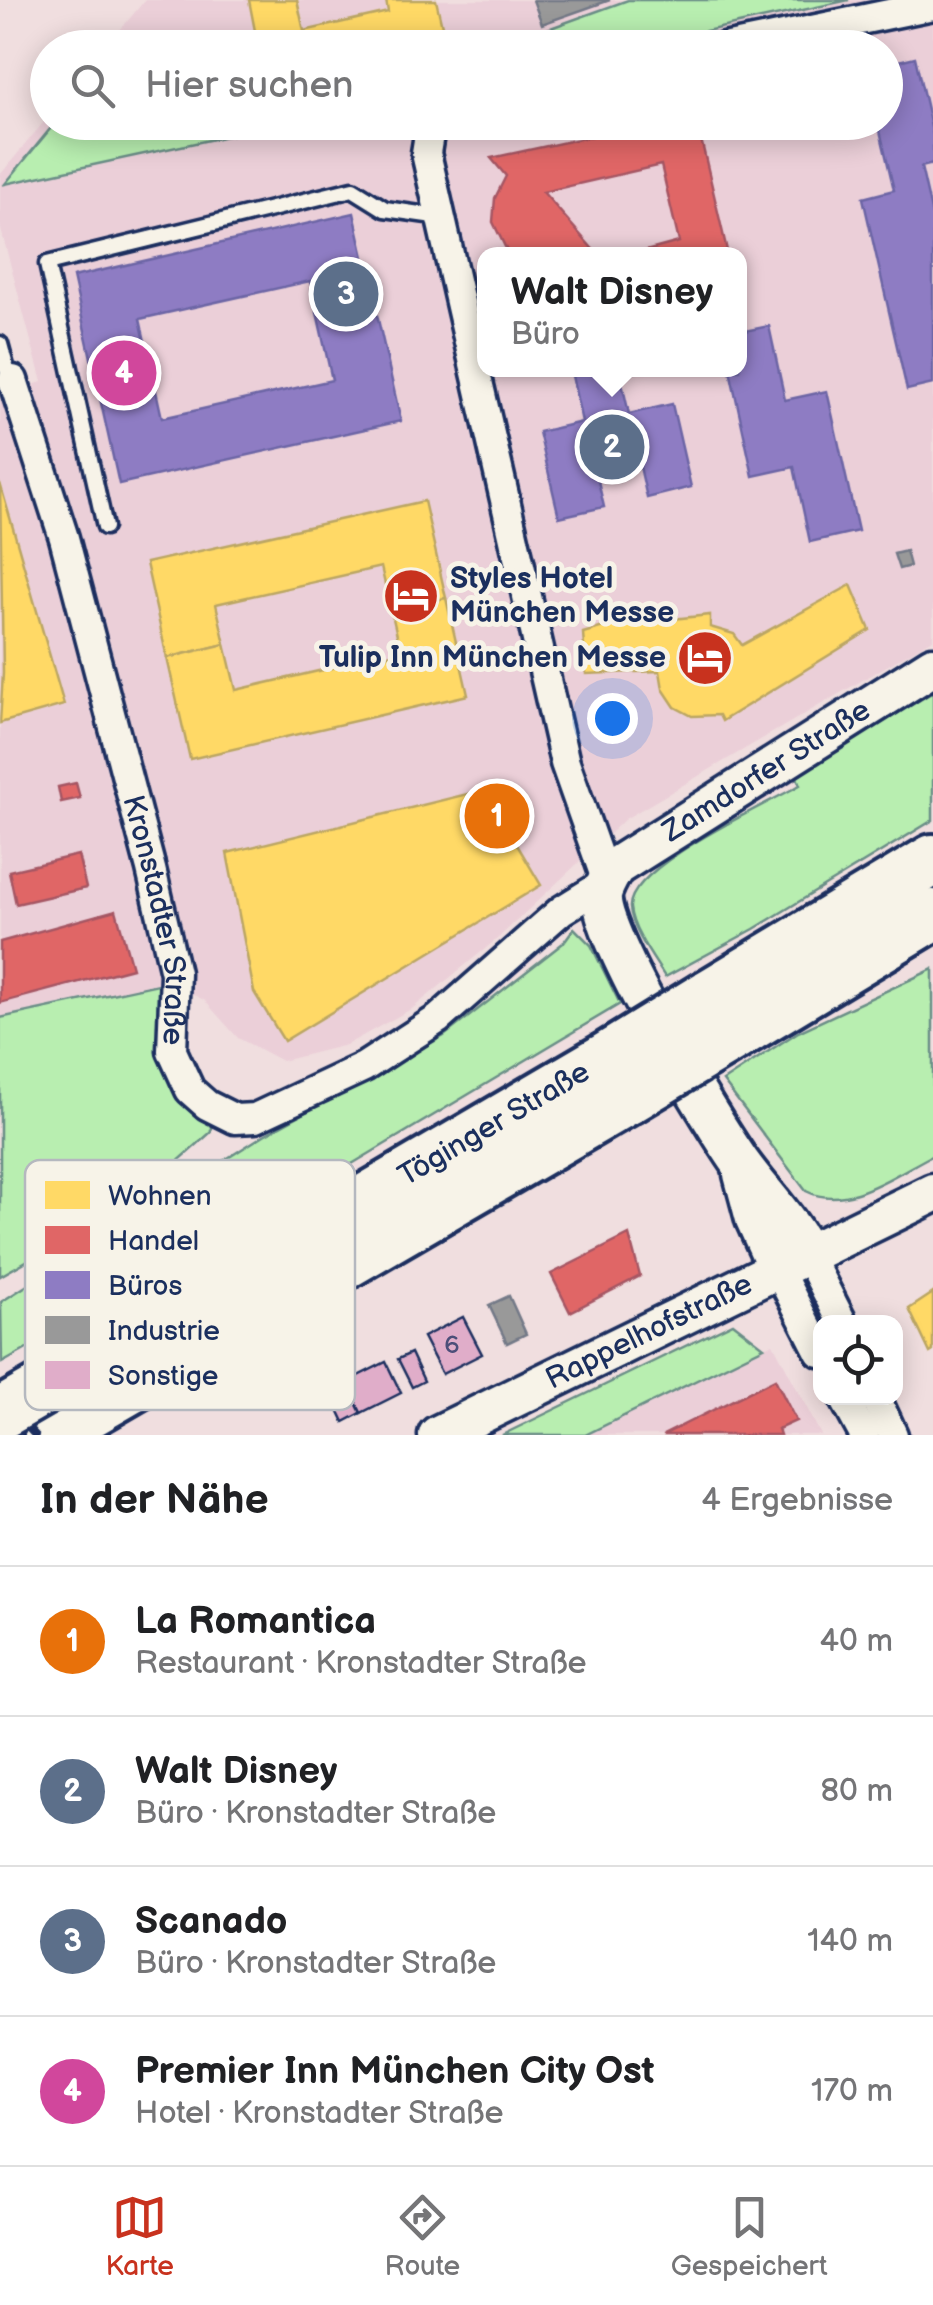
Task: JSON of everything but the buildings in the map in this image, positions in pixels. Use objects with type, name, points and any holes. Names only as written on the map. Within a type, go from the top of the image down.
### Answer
[{"type":"highway","name":"Töginger Straße","points":[[355,1232],[721,1015],[933,860]]},
{"type":"highway","name":"Töginger Straße","points":[[721,1015],[785,1005],[933,915]]},
{"type":"highway","points":[[785,1005],[933,954]]},
{"type":"highway","name":"Töginger Straße","points":[[0,1414],[25,1406]]},
{"type":"highway","name":"Töginger Straße","points":[[50,1435],[71,1410]]},
{"type":"street","points":[[811,30],[933,5]]},
{"type":"street","points":[[428,140],[426,152],[477,376]]},
{"type":"street","points":[[477,377],[565,763],[607,882],[602,897],[609,928],[740,1162],[788,1218],[793,1262],[813,1329]]},
{"type":"street","name":"Kronstadter Straße","points":[[7,382],[64,538],[151,869],[176,973],[172,1051],[190,1090],[207,1105],[234,1119],[255,1118],[364,1068],[438,1019],[562,910],[607,882]]},
{"type":"street","name":"Zamdorfer Straße","points":[[607,882],[626,860],[933,666]]},
{"type":"street","name":"Rappelhofstraße","points":[[438,1435],[933,1194]]},
{"type":"street","points":[[793,1262],[836,1315]]},
{"type":"street","points":[[848,1405],[864,1435]]},
{"type":"street","points":[[879,1405],[892,1435]]},
{"type":"lane","points":[[105,527],[46,264],[353,189],[386,209],[441,217]]},
{"type":"lane","points":[[0,344],[7,382]]},
{"type":"shaded area","points":[[145,0],[933,0],[933,639],[625,819],[497,939],[413,1008],[346,1045],[282,1061],[238,1038],[204,1000],[167,982],[0,1018],[0,395],[42,382],[0,226],[0,175],[30,139],[903,140],[903,30],[120,30]]},
{"type":"shaded area","points":[[773,1343],[821,1435],[585,1435],[764,1347]]},
{"type":"green space","points":[[628,0],[849,0],[710,30],[545,30]]},
{"type":"green space","points":[[41,140],[209,140],[5,184]]},
{"type":"green space","points":[[933,692],[933,820],[754,929],[665,977],[639,934],[630,908],[635,892],[651,874],[701,839],[800,785],[796,775]]},
{"type":"green space","points":[[574,928],[591,945],[620,1004],[355,1162],[225,1160],[444,1036],[563,943]]},
{"type":"green space","points":[[933,969],[933,1155],[854,1194],[822,1196],[806,1191],[723,1081],[798,1032]]},
{"type":"green space","points":[[167,982],[165,1011],[215,1120],[210,1133],[180,1160],[25,1160],[25,1262],[0,1276],[0,1018]]},
{"type":"green space","points":[[25,1287],[25,1350],[2,1363],[1,1302]]},
{"type":"green space","points":[[733,1323],[764,1347],[585,1435],[502,1435]]},
{"type":"railway","points":[[0,1398],[35,1435]]},
{"type":"railway","points":[[0,1424],[11,1435]]},
{"type":"place","name":"Scanado","points":[[346,294]]},
{"type":"place","name":"Premier Inn München City Ost","points":[[124,373]]},
{"type":"place","name":"Walt Disney","points":[[612,447]]},
{"type":"place","name":"Styles Hotel München Messe","points":[[411,596]]},
{"type":"place","name":"Tulip Inn München Messe","points":[[705,658]]},
{"type":"place","name":"La Romantica","points":[[497,816]]}]
